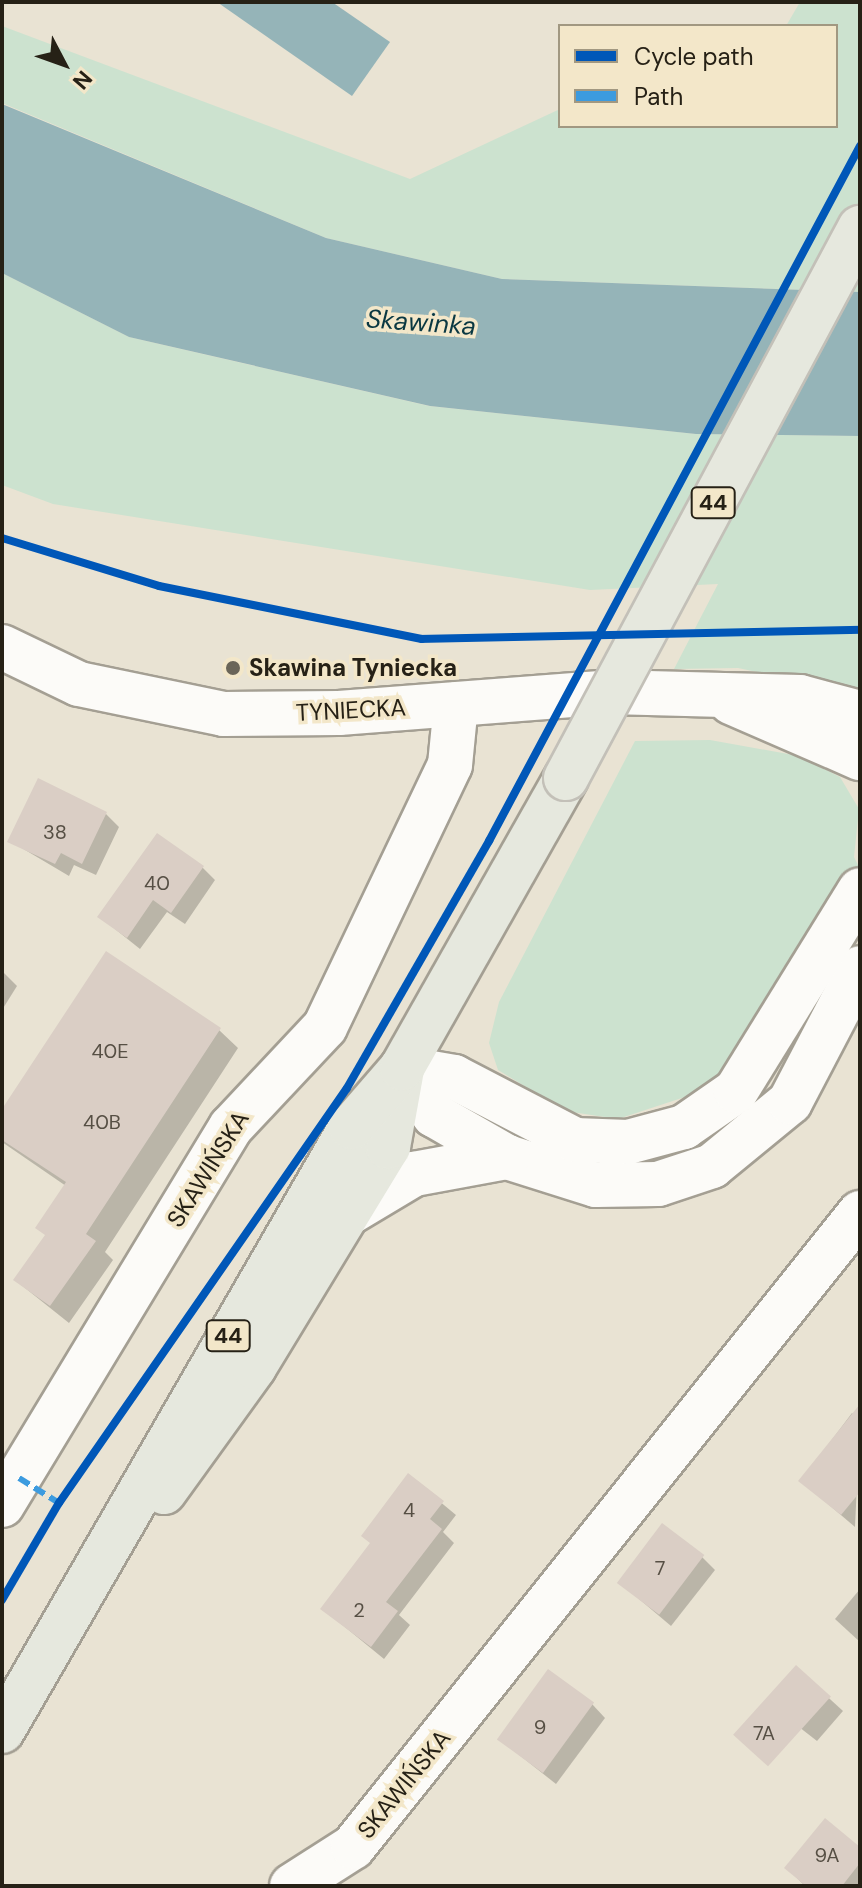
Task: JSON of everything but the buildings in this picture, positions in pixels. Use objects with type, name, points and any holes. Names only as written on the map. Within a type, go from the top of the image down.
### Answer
[{"type":"main road","name":"44","points":[[2,1731],[351,1127],[402,1068],[566,778],[860,228]]},
{"type":"main road","name":"44","points":[[70,1615],[203,1440],[349,1213],[388,1147],[402,1068]]},
{"type":"street","name":"TYNIECKA","points":[[2,647],[79,684],[224,714],[711,693],[800,697],[860,713]]},
{"type":"street","name":"TYNIECKA","points":[[711,693],[860,758]]},
{"type":"street","name":"SKAWIŃSKA","points":[[2,1505],[231,1127],[325,1027],[450,765],[456,704]]},
{"type":"street","points":[[402,1068],[454,1077],[575,1140],[628,1142],[684,1127],[736,1091],[860,890]]},
{"type":"street","points":[[402,1068],[434,1115],[507,1157],[596,1185],[658,1184],[712,1166],[790,1102],[860,968]]},
{"type":"street","points":[[349,1213],[414,1174],[507,1157]]},
{"type":"street","name":"SKAWIŃSKA","points":[[292,1886],[353,1847],[860,1213]]},
{"type":"green space","points":[[800,2],[860,2],[860,292],[502,279],[326,238],[2,103],[2,26],[410,179],[558,110],[558,128],[838,128],[838,24],[787,24]]},
{"type":"green space","points":[[2,273],[129,337],[429,406],[696,434],[860,436],[860,694],[738,668],[674,669],[718,584],[590,590],[53,504],[2,485]]},
{"type":"green space","points":[[710,740],[799,756],[840,777],[859,809],[854,857],[860,869],[727,1069],[700,1092],[618,1119],[565,1111],[498,1070],[489,1043],[499,1002],[635,741]]},
{"type":"water","points":[[217,2],[332,2],[390,42],[352,96]]},
{"type":"water","name":"Skawinka","points":[[2,104],[326,238],[502,279],[860,292],[860,436],[696,434],[430,406],[129,337],[2,273]]},
{"type":"marked path","points":[[19,1478],[59,1503]]},
{"type":"cycle path","points":[[2,1600],[59,1503],[347,1088],[489,841],[860,146]]},
{"type":"cycle path","points":[[2,538],[159,586],[422,639],[860,630]]},
{"type":"place","name":"Skawina Tyniecka","points":[[233,668]]}]
